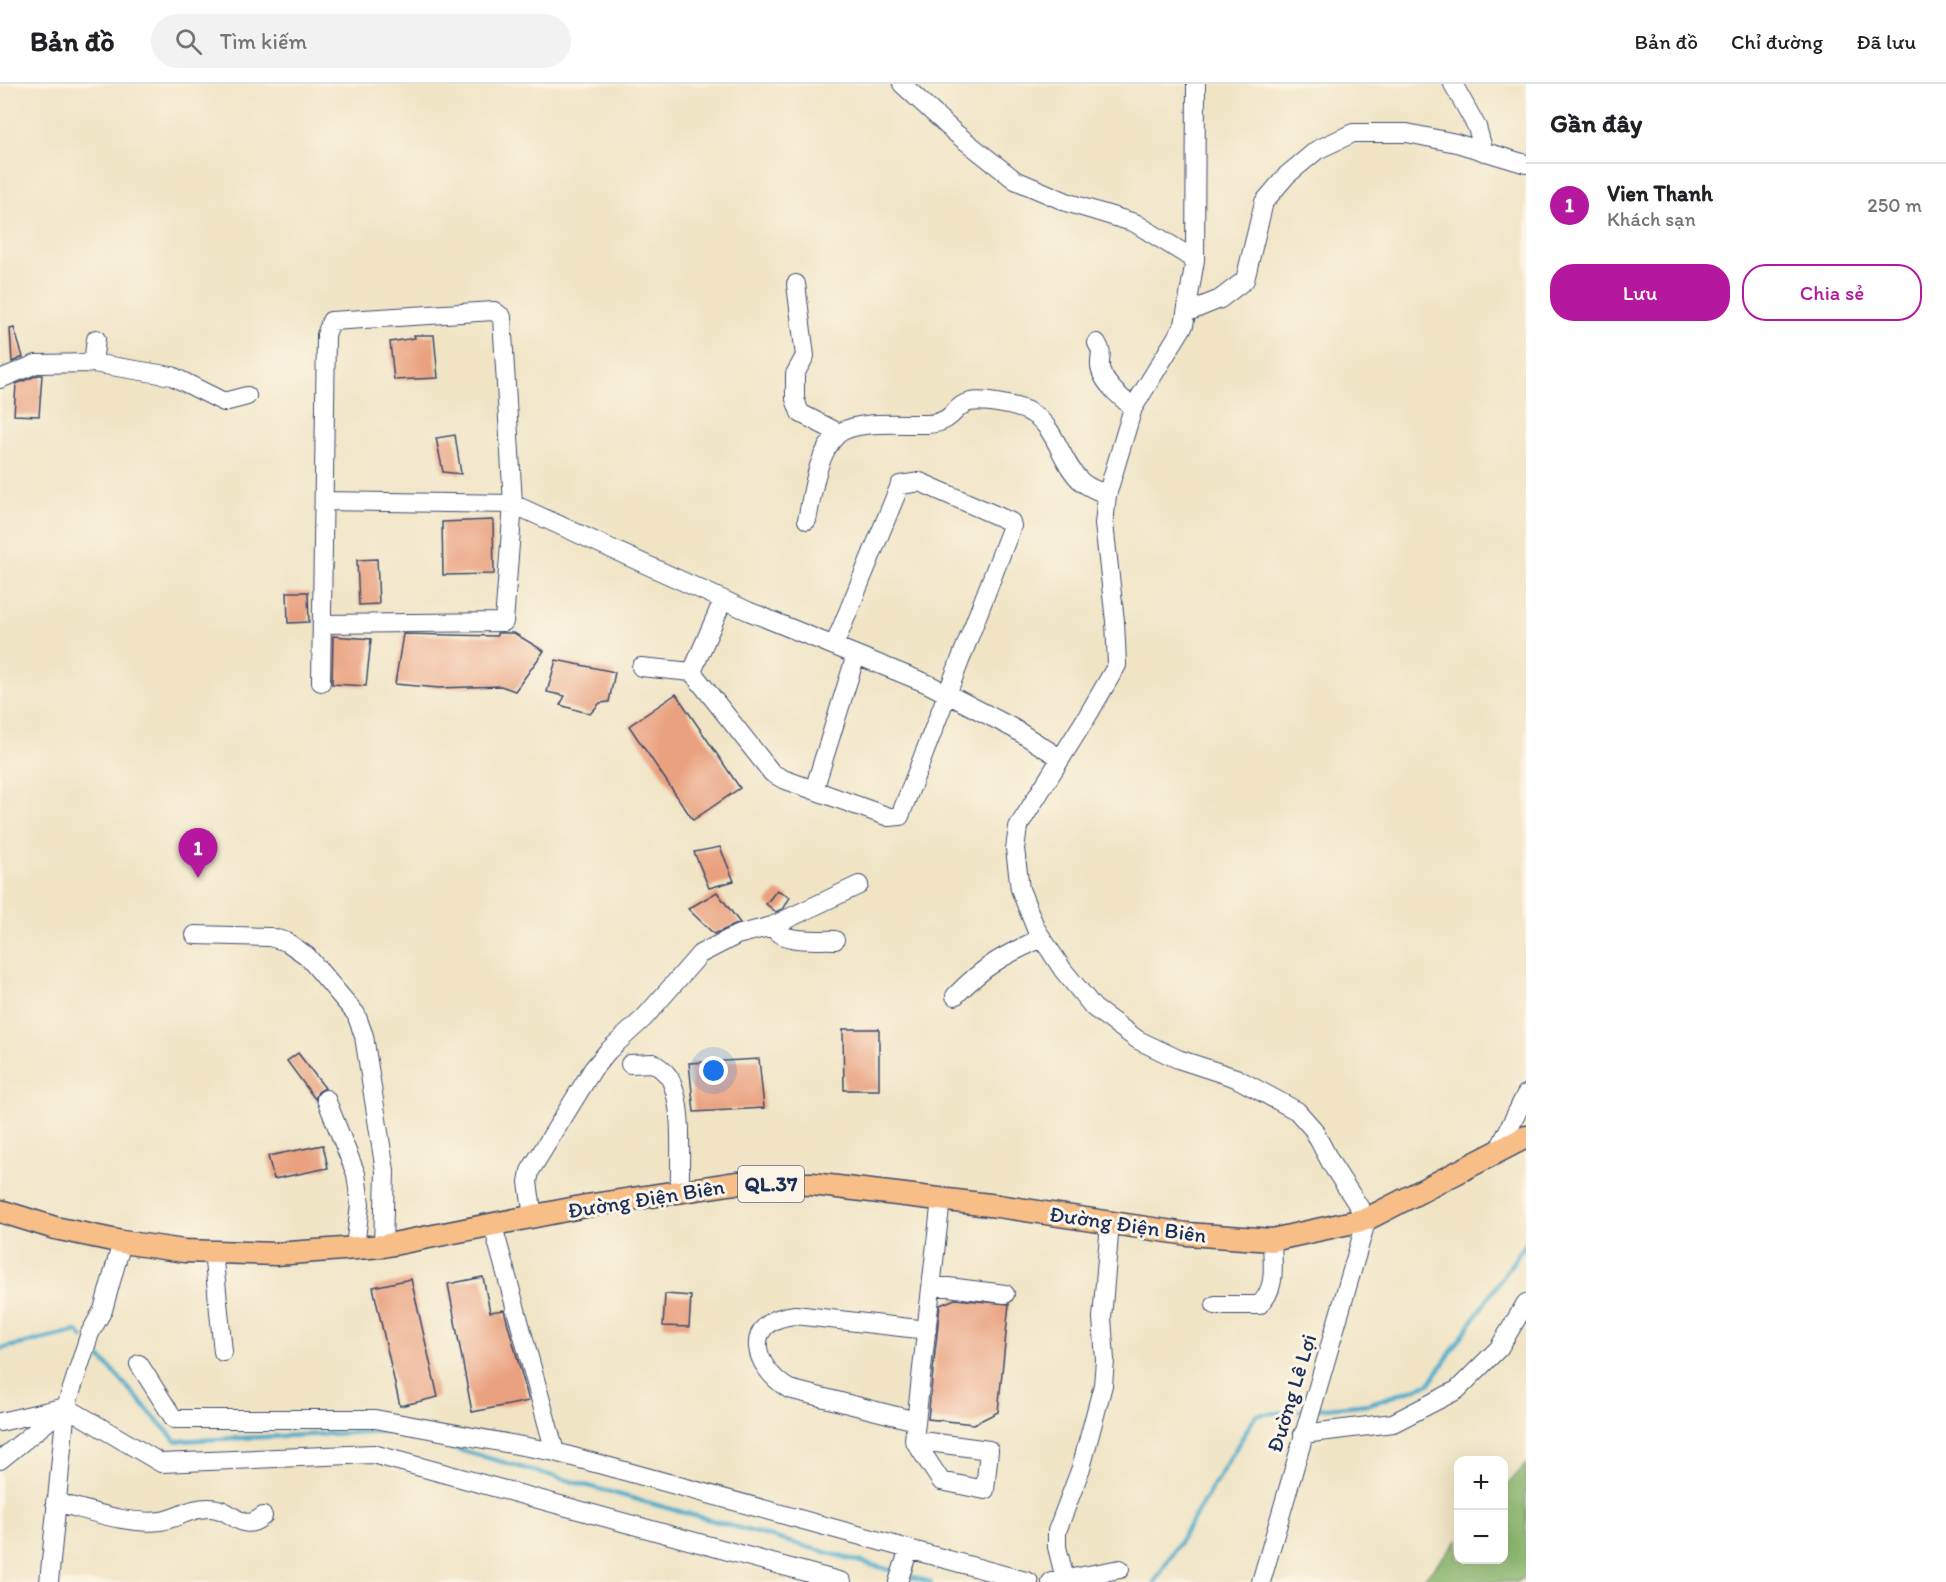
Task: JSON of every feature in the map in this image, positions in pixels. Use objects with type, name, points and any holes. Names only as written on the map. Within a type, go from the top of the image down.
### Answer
[{"type":"main road","name":"Đường Điện Biên","points":[[0,1211],[55,1228],[122,1242],[184,1251],[276,1254],[383,1246],[533,1217],[736,1183],[812,1184],[942,1199],[1187,1234],[1272,1240],[1367,1219],[1526,1137]]},
{"type":"street","points":[[902,84],[954,132],[1015,180],[1069,203],[1135,223],[1195,260]]},
{"type":"street","points":[[1196,84],[1195,260],[1188,312],[1184,325],[1133,408],[1107,495],[1104,524],[1115,621],[1117,665],[1018,827],[1015,849],[1020,890],[1036,929],[1094,1008],[1138,1041],[1178,1059],[1236,1078],[1297,1111],[1313,1129],[1332,1165],[1367,1219]]},
{"type":"street","points":[[1454,84],[1477,127],[1484,152]]},
{"type":"street","points":[[1188,312],[1220,299],[1245,280],[1264,202],[1287,175],[1317,150],[1353,133],[1407,133],[1456,143],[1526,164]]},
{"type":"street","points":[[796,284],[805,357],[795,374],[795,399],[800,413],[839,433]]},
{"type":"street","points":[[321,682],[326,335],[331,321],[494,311],[502,317],[513,504],[504,622],[322,624]]},
{"type":"street","points":[[93,363],[96,339]]},
{"type":"street","points":[[1097,343],[1102,351],[1102,374],[1133,408]]},
{"type":"street","points":[[0,380],[36,364],[93,363],[172,376],[224,402],[248,396]]},
{"type":"street","points":[[807,520],[817,472],[828,447],[839,433],[865,426],[899,423],[928,424],[948,420],[958,408],[969,402],[1017,405],[1035,414],[1083,483],[1107,495]]},
{"type":"street","points":[[641,667],[692,672],[772,774],[889,817],[900,816],[1012,526],[1009,519],[920,482],[900,485],[834,646]]},
{"type":"street","points":[[324,501],[513,504],[723,600],[947,694],[1013,728],[1060,758]]},
{"type":"street","points":[[692,672],[723,600]]},
{"type":"street","points":[[814,790],[856,655]]},
{"type":"street","points":[[533,1217],[528,1182],[530,1171],[593,1069],[608,1051],[644,1018],[700,954],[737,934],[772,926],[859,885]]},
{"type":"street","points":[[772,926],[776,933],[787,937],[835,940]]},
{"type":"street","points":[[195,935],[270,937],[287,942],[307,956],[356,1014],[364,1036],[385,1171],[383,1246]]},
{"type":"street","points":[[955,996],[976,974],[998,958],[1042,938]]},
{"type":"street","points":[[630,1064],[653,1063],[668,1075],[673,1084],[678,1122],[680,1192]]},
{"type":"street","points":[[1498,1151],[1526,1094]]},
{"type":"street","points":[[326,1100],[356,1174],[360,1204],[355,1248]]},
{"type":"street","points":[[914,1440],[942,1199]]},
{"type":"street","name":"Đường Lê Lợi","points":[[1261,1582],[1321,1384],[1367,1219]]},
{"type":"street","points":[[1110,1223],[1102,1318],[1103,1385],[1081,1468],[1057,1531],[1056,1547],[1058,1581],[1120,1569]]},
{"type":"street","points":[[493,1226],[555,1452]]},
{"type":"street","points":[[1215,1305],[1259,1305],[1269,1296],[1272,1283],[1272,1240]]},
{"type":"street","points":[[49,1582],[66,1407],[72,1382],[90,1333],[103,1310],[122,1242]]},
{"type":"street","points":[[213,1251],[223,1352]]},
{"type":"street","points":[[932,1286],[1005,1294]]},
{"type":"street","points":[[1304,1434],[1393,1424],[1457,1390],[1499,1348],[1526,1304]]},
{"type":"street","points":[[916,1421],[789,1389],[773,1378],[760,1360],[758,1341],[763,1329],[771,1323],[781,1317],[795,1315],[927,1330]]},
{"type":"street","points":[[139,1364],[174,1419],[375,1419],[555,1452],[908,1552],[1029,1582]]},
{"type":"street","points":[[0,1460],[66,1407]]},
{"type":"street","points":[[0,1422],[66,1407],[161,1463],[373,1454],[842,1582]]},
{"type":"street","points":[[55,1502],[133,1520],[161,1521],[196,1509],[212,1508],[222,1510],[244,1524],[255,1524],[263,1516]]},
{"type":"street","points":[[898,1582],[908,1552]]},
{"type":"green space","points":[[1526,1464],[1526,1576],[1516,1582],[1421,1582],[1454,1545],[1454,1564],[1508,1564],[1508,1484]]},
{"type":"building","points":[[14,328],[23,357],[12,362],[10,329]]},
{"type":"building","points":[[414,335],[434,335],[438,378],[394,380],[390,342],[415,338]]},
{"type":"building","points":[[42,375],[39,416],[14,415],[16,384]]},
{"type":"building","points":[[455,435],[461,474],[443,472],[436,438]]},
{"type":"building","points":[[493,520],[494,574],[443,575],[442,522]]},
{"type":"building","points":[[377,559],[379,604],[359,605],[357,560]]},
{"type":"building","points":[[287,592],[308,592],[309,622],[288,623]]},
{"type":"building","points":[[497,633],[514,633],[544,651],[515,691],[501,686],[439,688],[395,684],[403,634],[497,636]]},
{"type":"building","points":[[333,636],[371,639],[366,686],[332,684]]},
{"type":"building","points":[[556,660],[615,672],[609,702],[600,703],[590,714],[560,705],[565,696],[547,692]]},
{"type":"building","points":[[676,694],[740,788],[693,820],[629,726]]},
{"type":"building","points":[[720,847],[734,881],[709,888],[694,852]]},
{"type":"building","points":[[777,890],[790,897],[784,908],[776,912],[766,904]]},
{"type":"building","points":[[717,892],[740,923],[714,934],[688,909]]},
{"type":"building","points":[[843,1029],[879,1029],[879,1090],[844,1090]]},
{"type":"building","points":[[298,1053],[325,1088],[318,1092],[315,1099],[287,1061]]},
{"type":"building","points":[[759,1059],[764,1108],[694,1112],[689,1063]]},
{"type":"building","points":[[323,1145],[328,1168],[274,1179],[268,1156]]},
{"type":"building","points":[[483,1277],[490,1312],[504,1310],[529,1401],[472,1412],[448,1284]]},
{"type":"building","points":[[411,1279],[438,1397],[400,1406],[373,1287]]},
{"type":"building","points":[[665,1294],[691,1296],[689,1327],[663,1326]]},
{"type":"building","points":[[955,1299],[1009,1304],[998,1412],[974,1424],[928,1419],[940,1305]]},
{"type":"waterway","points":[[1315,1409],[1369,1404],[1429,1384],[1526,1243]]},
{"type":"waterway","points":[[0,1349],[77,1331],[83,1338]]},
{"type":"waterway","points":[[91,1347],[176,1441],[391,1431],[897,1572]]},
{"type":"waterway","points":[[1155,1582],[1256,1415],[1307,1410]]},
{"type":"waterway","points":[[905,1575],[931,1582]]},
{"type":"place","name":"Vien Thanh","points":[[198,878]]}]
